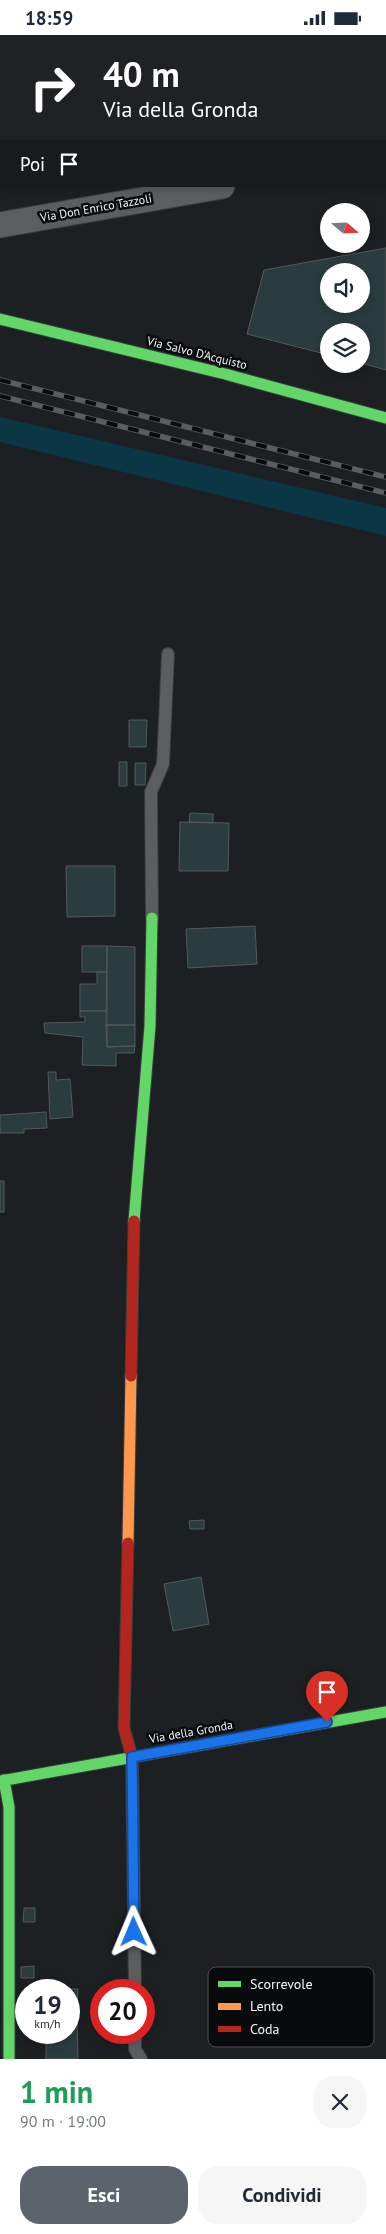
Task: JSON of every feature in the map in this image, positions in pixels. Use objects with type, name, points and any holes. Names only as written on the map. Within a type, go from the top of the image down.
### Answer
[{"type":"street","name":"Via Don Enrico Tazzoli","points":[[0,225],[216,187]]},
{"type":"street","name":"Via Salvo D'Acquisto","points":[[0,319],[225,374],[386,418]]},
{"type":"street","points":[[132,1757],[124,1728],[134,1215],[150,1027],[152,918]]},
{"type":"street","name":"Via della Gronda","points":[[2,1780],[386,1712]]},
{"type":"street","points":[[2,1780],[8,1807],[9,2059]]},
{"type":"lane","points":[[152,918],[151,792],[163,764],[168,654]]},
{"type":"lane","points":[[132,1757],[135,1979]]},
{"type":"lane","points":[[135,2044],[135,2049],[141,2059]]},
{"type":"shaded area","points":[[0,417],[386,508],[386,536],[0,442]]},
{"type":"building","points":[[386,248],[386,370],[370,366],[370,323],[320,323],[320,353],[247,334],[264,270],[358,253],[370,253],[370,251]]},
{"type":"building","points":[[129,720],[147,720],[146,747],[129,747]]},
{"type":"building","points":[[119,762],[127,762],[127,786],[119,786]]},
{"type":"building","points":[[135,763],[146,763],[145,785],[135,785]]},
{"type":"building","points":[[190,813],[213,814],[213,823],[189,822]]},
{"type":"building","points":[[180,822],[229,823],[228,871],[179,871]]},
{"type":"building","points":[[66,866],[115,866],[115,916],[67,917]]},
{"type":"building","points":[[255,926],[257,964],[188,968],[186,929]]},
{"type":"building","points":[[82,946],[107,946],[107,972],[82,972]]},
{"type":"building","points":[[107,946],[135,947],[135,1025],[106,1025]]},
{"type":"building","points":[[97,972],[107,972],[107,1011],[80,1011],[80,984],[97,984]]},
{"type":"building","points":[[80,1011],[107,1011],[107,1047],[135,1046],[134,1053],[116,1053],[116,1066],[82,1065],[83,1037],[45,1033],[44,1023],[85,1022],[85,1017],[80,1017]]},
{"type":"building","points":[[106,1025],[135,1025],[135,1046],[107,1047]]},
{"type":"building","points":[[48,1072],[56,1072],[56,1080],[70,1079],[73,1117],[50,1119]]},
{"type":"building","points":[[46,1112],[47,1128],[24,1129],[24,1133],[0,1133],[0,1115]]},
{"type":"building","points":[[0,1181],[4,1181],[4,1212],[0,1212]]},
{"type":"building","points":[[204,1520],[204,1529],[190,1529],[189,1521]]},
{"type":"building","points":[[201,1577],[209,1624],[173,1631],[164,1584]]},
{"type":"building","points":[[24,1908],[35,1908],[35,1922],[23,1922]]},
{"type":"building","points":[[34,1966],[34,1978],[21,1978],[21,1967]]},
{"type":"building","points":[[46,2044],[78,2044],[78,2059],[46,2059]]},
{"type":"railway","points":[[0,380],[386,477]]},
{"type":"railway","points":[[0,396],[386,493]]},
{"type":"traffic: fast","points":[[0,319],[225,374],[386,418]]},
{"type":"traffic: fast","points":[[134,1221],[150,1026],[152,918]]},
{"type":"traffic: fast","points":[[0,1781],[386,1712]]},
{"type":"traffic: fast","points":[[4,1780],[9,1807],[9,2059]]},
{"type":"traffic: slow","points":[[128,1543],[131,1376]]},
{"type":"traffic: jam","points":[[131,1376],[134,1221]]},
{"type":"traffic: jam","points":[[128,1543],[124,1728],[132,1757]]},
{"type":"route","points":[[134,1932],[132,1757],[327,1722]]}]
